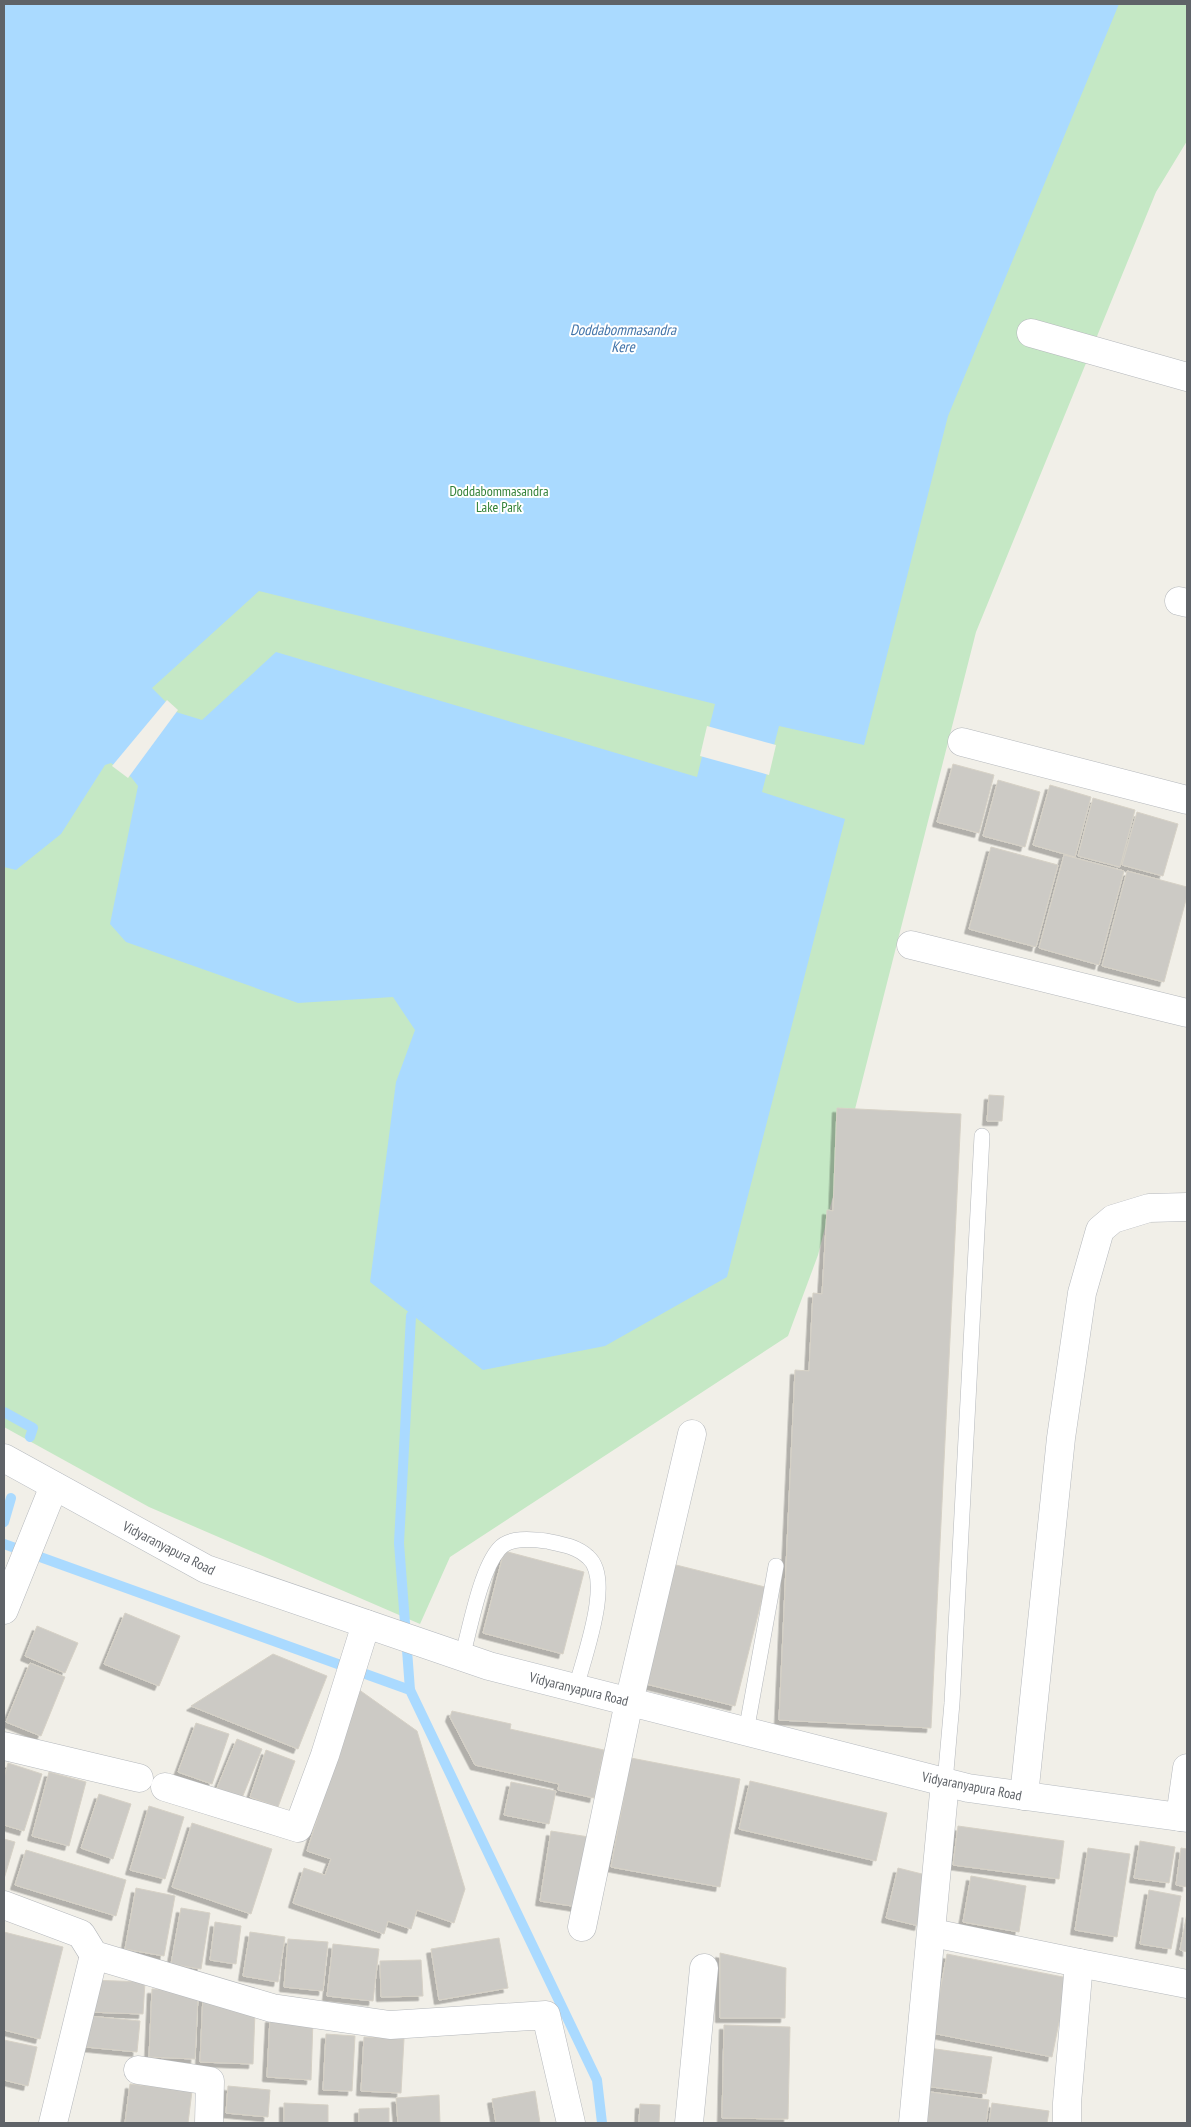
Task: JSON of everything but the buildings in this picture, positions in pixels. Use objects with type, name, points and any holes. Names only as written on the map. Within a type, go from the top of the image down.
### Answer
[{"type":"street","points":[[1032,333],[1187,377]]},
{"type":"street","points":[[962,742],[1187,800]]},
{"type":"street","points":[[911,945],[1187,1013]]},
{"type":"street","points":[[1024,1796],[1061,1438],[1082,1293],[1100,1230],[1113,1219],[1149,1208],[1187,1207]]},
{"type":"street","points":[[582,1927],[629,1702],[692,1434]]},
{"type":"street","name":"Vidyaranyapura Road","points":[[4,1458],[206,1569],[489,1666],[945,1782],[1024,1796],[1184,1818]]},
{"type":"street","points":[[4,1610],[54,1486]]},
{"type":"street","points":[[164,1787],[298,1828],[325,1755],[366,1624]]},
{"type":"street","points":[[4,1746],[138,1778]]},
{"type":"street","points":[[1184,1818],[1187,1768]]},
{"type":"street","points":[[913,2123],[933,1933],[945,1782]]},
{"type":"street","points":[[4,1905],[81,1934],[94,1955],[272,2008],[390,2025],[546,2015],[571,2123]]},
{"type":"street","points":[[933,1933],[1187,1984]]},
{"type":"street","points":[[53,2123],[94,1955]]},
{"type":"street","points":[[1067,2123],[1079,1963]]},
{"type":"street","points":[[689,2123],[704,1968]]},
{"type":"street","points":[[138,2070],[210,2081],[209,2123]]},
{"type":"lane","points":[[945,1782],[952,1703],[982,1136]]},
{"type":"lane","points":[[462,1657],[478,1596],[498,1550],[505,1544],[516,1540],[542,1541],[574,1548],[589,1558],[597,1571],[599,1597],[576,1688]]},
{"type":"lane","points":[[746,1732],[776,1566]]},
{"type":"green space","name":"Doddabommasandra Kere","points":[[4,4],[1187,4],[1187,141],[1156,192],[976,632],[818,1255],[788,1336],[450,1557],[420,1624],[149,1507],[4,1427]]},
{"type":"water","name":"Doddabommasandra Kere","points":[[4,4],[1119,4],[948,416],[864,745],[779,726],[762,792],[845,819],[727,1277],[605,1346],[483,1370],[370,1282],[396,1082],[415,1030],[393,997],[298,1003],[126,942],[110,924],[138,786],[131,777],[111,763],[105,765],[61,834],[16,870],[4,867]],"holes":[[[259,591],[715,704],[697,777],[276,652],[202,720],[176,712],[152,688]]]},
{"type":"pier","points":[[167,700],[178,710],[128,778],[112,766]]},
{"type":"pier","points":[[707,726],[776,745],[769,775],[700,756]]},
{"type":"waterway","points":[[410,1690],[399,1543],[411,1316],[419,1304]]},
{"type":"waterway","points":[[4,1412],[33,1428],[30,1437]]},
{"type":"waterway","points":[[4,1522],[11,1498]]},
{"type":"waterway","points":[[4,1544],[410,1690],[597,2080],[602,2123]]},
{"type":"park label","name":"Doddabommasandra Lake Park","points":[[499,500]]}]
